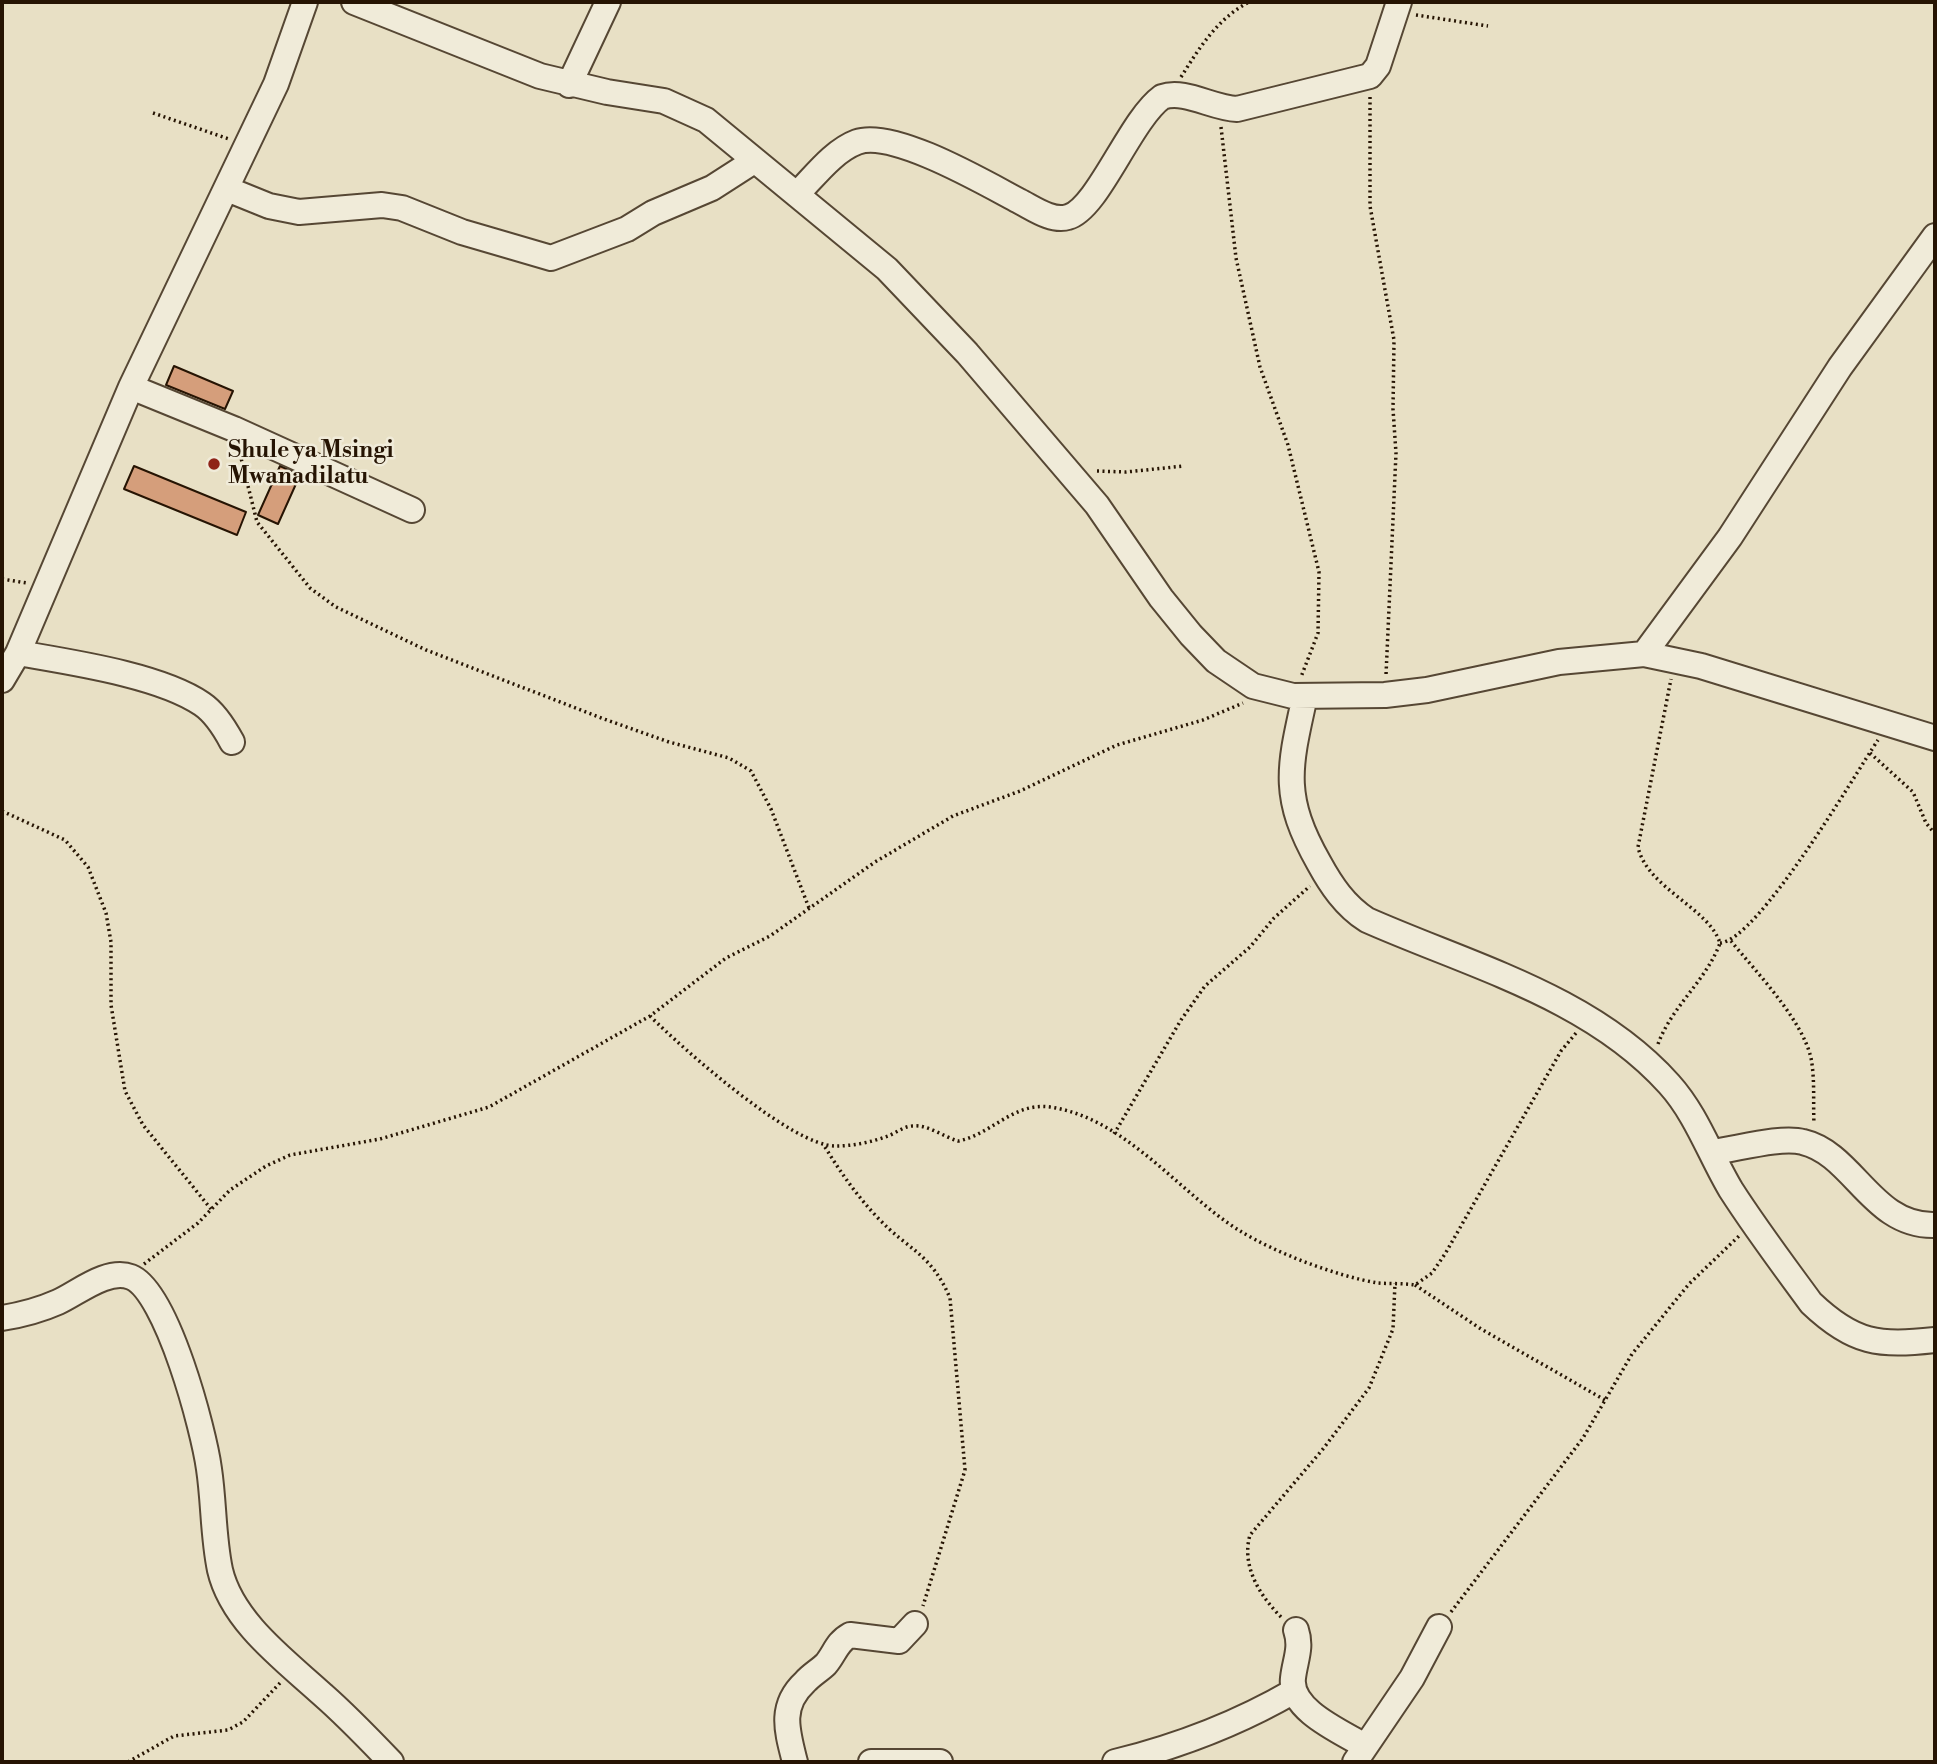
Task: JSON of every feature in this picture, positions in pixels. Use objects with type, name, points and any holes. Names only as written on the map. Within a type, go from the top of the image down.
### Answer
[{"type":"street","points":[[2,680],[18,653],[131,387],[276,84],[305,2]]},
{"type":"street","points":[[354,2],[503,62],[569,85],[664,101],[692,111],[887,269],[967,353],[1097,505],[1161,598],[1191,635],[1234,675],[1254,686],[1290,694],[1385,695],[1427,690],[1559,662],[1644,654],[1675,660],[1935,738]]},
{"type":"street","points":[[569,85],[608,2]]},
{"type":"street","points":[[797,194],[845,149],[865,140],[881,140],[923,155],[1038,211],[1059,218],[1069,217],[1085,206],[1155,102],[1172,94],[1218,108],[1258,105],[1370,76],[1378,66],[1398,7]]},
{"type":"street","points":[[227,189],[269,206],[299,212],[382,205],[402,208],[462,232],[551,258],[617,233],[653,213],[712,188],[754,161]]},
{"type":"street","points":[[1644,654],[1730,537],[1840,367],[1935,236]]},
{"type":"street","points":[[131,387],[234,429],[412,510]]},
{"type":"street","points":[[18,653],[81,663],[187,696],[204,705],[232,742]]},
{"type":"street","points":[[1290,694],[1295,741],[1291,795],[1300,830],[1342,899],[1367,920],[1469,961],[1585,1016],[1634,1051],[1658,1074],[1695,1119],[1731,1189],[1811,1303],[1845,1331],[1880,1343],[1935,1340]]},
{"type":"street","points":[[1713,1152],[1801,1141],[1825,1152],[1856,1183],[1897,1216],[1917,1224],[1935,1225]]},
{"type":"street","points":[[2,1318],[57,1302],[113,1276],[129,1276],[144,1286],[158,1311],[186,1377],[209,1468],[220,1570],[228,1589],[258,1633],[360,1729],[391,1762]]},
{"type":"street","points":[[796,1762],[786,1716],[789,1700],[795,1692],[824,1665],[838,1644],[850,1635],[899,1641],[915,1624]]},
{"type":"street","points":[[1296,1630],[1299,1641],[1294,1691],[1301,1703],[1360,1754],[1412,1678],[1439,1628]]},
{"type":"street","points":[[1115,1762],[1173,1745],[1255,1713],[1294,1691]]},
{"type":"street","points":[[871,1762],[940,1762]]},
{"type":"path","points":[[1172,94],[1204,41],[1223,19],[1249,2]]},
{"type":"path","points":[[1398,7],[1488,26]]},
{"type":"path","points":[[1370,76],[1370,206],[1394,340],[1393,409],[1396,453],[1385,695]]},
{"type":"path","points":[[129,1276],[239,1184],[290,1155],[380,1139],[489,1107],[650,1016],[726,958],[769,936],[875,862],[953,816],[1020,791],[1117,745],[1290,694],[1318,633],[1319,572],[1288,445],[1260,367],[1236,258],[1218,108]]},
{"type":"path","points":[[153,113],[248,146]]},
{"type":"path","points":[[234,429],[257,522],[310,588],[336,607],[426,650],[604,719],[741,764],[751,771],[771,809],[809,909]]},
{"type":"path","points":[[1063,467],[1125,472],[1184,466]]},
{"type":"path","points":[[1675,660],[1638,847],[1645,866],[1698,916],[1720,943]]},
{"type":"path","points":[[1658,1074],[1657,1049],[1663,1032],[1720,943],[1731,941],[1788,877],[1888,723]]},
{"type":"path","points":[[1870,752],[1913,792],[1921,813],[1935,834]]},
{"type":"path","points":[[2,811],[65,840],[88,867],[106,913],[111,942],[111,1005],[125,1091],[144,1125],[212,1209]]},
{"type":"path","points":[[1114,1135],[1181,1020],[1205,986],[1250,947],[1274,918],[1324,873]]},
{"type":"path","points":[[1731,941],[1785,1010],[1807,1045],[1813,1082],[1814,1146]]},
{"type":"path","points":[[650,1016],[678,1044],[774,1117],[798,1134],[825,1146],[866,1143],[915,1125],[958,1141],[988,1129],[1006,1116],[1027,1108],[1049,1107],[1093,1122],[1165,1168],[1238,1230],[1284,1255],[1379,1283],[1415,1285],[1481,1329],[1605,1401]]},
{"type":"path","points":[[1415,1285],[1432,1273],[1445,1254],[1561,1051],[1577,1032],[1585,1016]]},
{"type":"path","points":[[825,1146],[845,1180],[880,1220],[920,1252],[940,1275],[950,1298],[965,1470],[915,1624]]},
{"type":"path","points":[[1439,1628],[1583,1438],[1632,1354],[1689,1284],[1753,1222]]},
{"type":"path","points":[[1296,1630],[1275,1610],[1255,1584],[1247,1544],[1250,1535],[1323,1449],[1369,1388],[1393,1329],[1395,1283]]},
{"type":"path","points":[[128,1762],[174,1736],[228,1730],[243,1722],[293,1668]]},
{"type":"building","points":[[174,366],[233,391],[225,409],[166,385]]},
{"type":"building","points":[[134,466],[246,512],[237,535],[124,489]]},
{"type":"building","points":[[280,466],[300,475],[278,524],[258,515]]},
{"type":"place","name":"Shule ya Msingi Mwanadilatu","points":[[214,464]]}]
